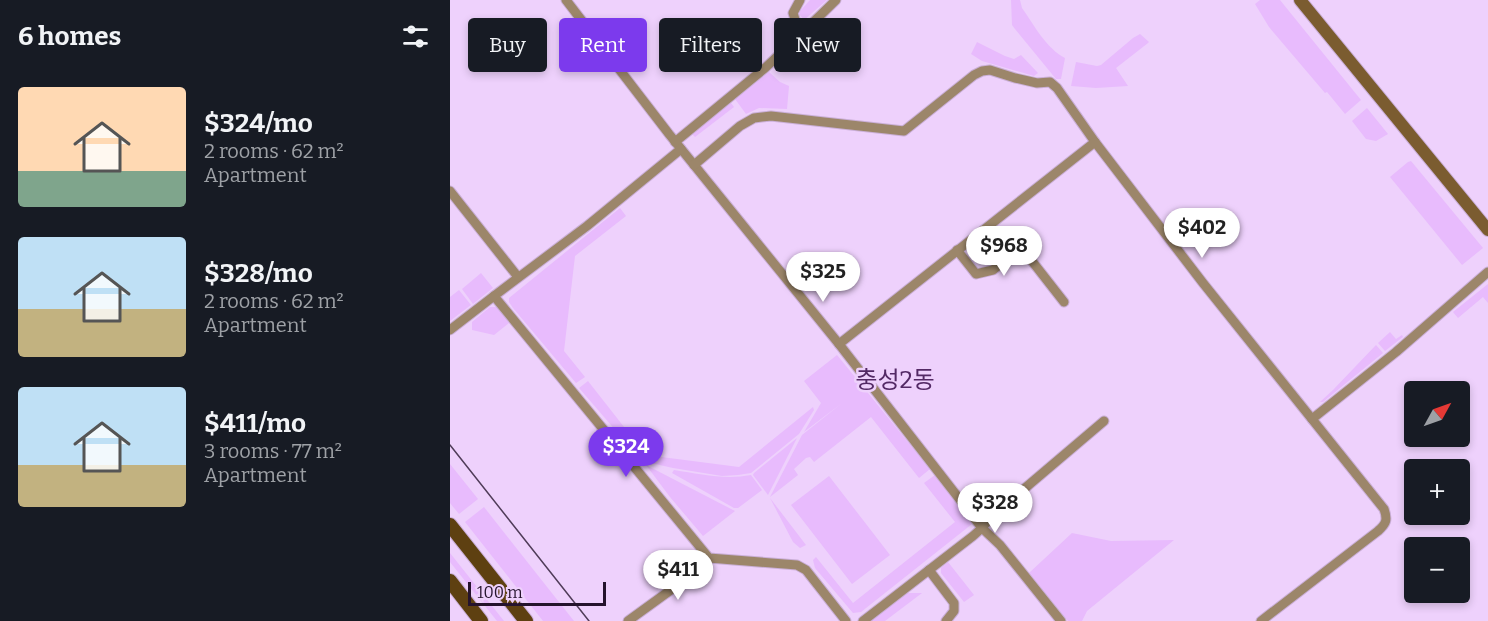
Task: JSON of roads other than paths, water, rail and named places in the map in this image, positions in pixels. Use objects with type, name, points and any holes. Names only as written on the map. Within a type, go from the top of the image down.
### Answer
[{"type":"main road","points":[[1300,0],[1488,230]]},
{"type":"main road","points":[[450,525],[526,621]]},
{"type":"main road","points":[[450,581],[481,621]]},
{"type":"street","points":[[566,0],[982,528],[1000,545],[1061,621]]},
{"type":"street","points":[[794,18],[793,14],[800,0]]},
{"type":"street","points":[[817,18],[836,0]]},
{"type":"street","points":[[450,330],[586,226],[774,60]]},
{"type":"street","points":[[694,165],[740,126],[754,118],[771,116],[904,131],[982,71],[990,70],[1037,84],[1050,82],[1057,88],[1095,142],[1203,283],[1384,509],[1387,518],[1384,526],[1261,621]]},
{"type":"street","points":[[839,344],[1095,142]]},
{"type":"street","points":[[450,191],[518,277]]},
{"type":"street","points":[[957,250],[976,274],[993,270],[1012,254],[1028,256],[1064,302]]},
{"type":"street","points":[[1312,419],[1396,352],[1488,272]]},
{"type":"street","points":[[494,296],[709,558]]},
{"type":"street","points":[[863,621],[982,528],[991,517],[1104,421]]},
{"type":"street","points":[[628,621],[679,584],[709,558],[797,565],[806,570],[846,621]]},
{"type":"street","points":[[929,570],[954,603],[954,611],[946,621]]},
{"type":"tram line","points":[[450,445],[589,621]]},
{"type":"district","name":"충성2동","points":[[895,380]]}]
